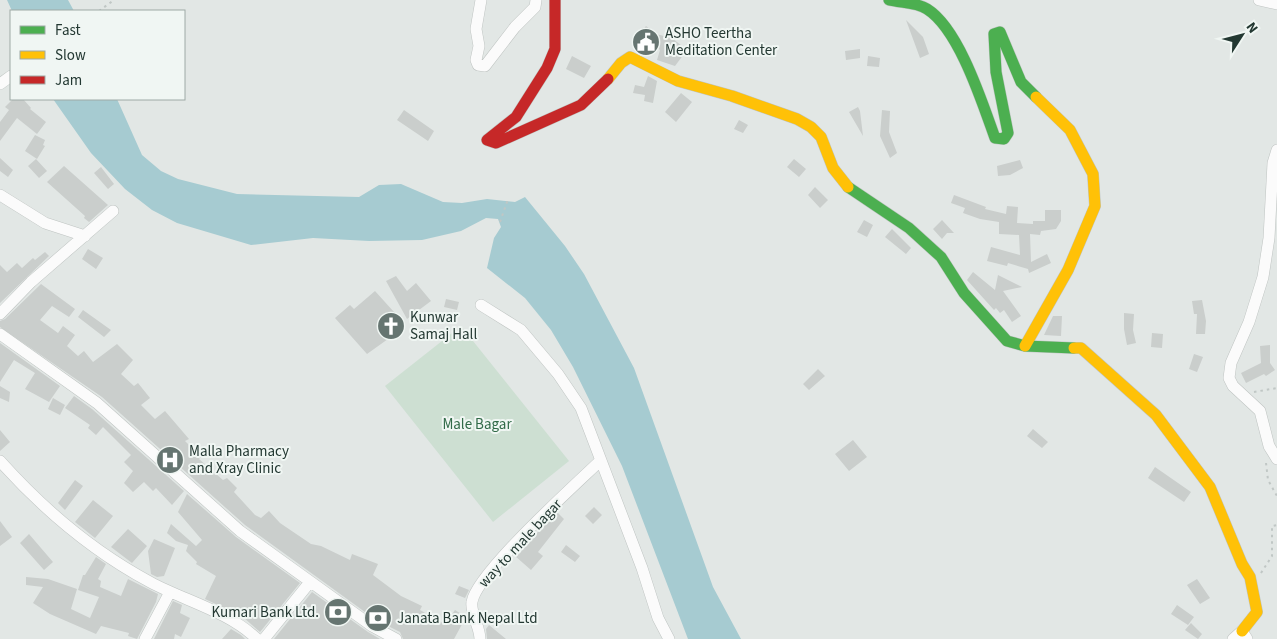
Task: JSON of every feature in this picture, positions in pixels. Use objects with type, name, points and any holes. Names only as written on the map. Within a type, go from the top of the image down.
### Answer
[{"type":"street","points":[[481,0],[476,29],[479,46],[476,60],[478,65],[485,66],[515,28],[535,7],[536,0]]},
{"type":"street","points":[[555,0],[554,49],[547,68],[516,117],[487,140],[496,144],[581,105],[598,91],[621,63],[630,57],[678,81],[732,96],[797,119],[821,137],[834,168],[847,187],[910,228],[941,257],[964,294],[1007,341],[1025,346],[1081,348],[1156,415],[1210,487],[1242,564],[1250,577],[1256,612],[1241,636]]},
{"type":"street","points":[[889,0],[926,8],[938,16],[966,67],[996,138],[1004,138],[1008,133],[1006,117],[992,51],[994,34],[1000,32],[1021,82],[1070,130],[1093,174],[1095,206],[1068,270],[1025,346]]},
{"type":"street","points":[[1258,0],[1277,4]]},
{"type":"street","points":[[1277,150],[1272,163],[1269,238],[1263,277],[1249,322],[1231,363],[1229,378],[1233,386],[1260,411],[1269,446],[1277,458]]},
{"type":"street","points":[[0,195],[46,223],[85,236]]},
{"type":"street","points":[[0,314],[31,282],[113,211]]},
{"type":"street","points":[[481,305],[521,330],[558,374],[581,408],[642,568],[658,618],[669,639]]},
{"type":"street","points":[[0,334],[97,403],[240,531],[372,626],[396,639]]},
{"type":"street","points":[[0,461],[72,530],[140,576],[232,620],[257,639]]},
{"type":"street","name":"way to male bagar","points":[[480,639],[480,630],[472,605],[478,584],[541,517],[600,461]]},
{"type":"street","points":[[264,639],[310,582]]},
{"type":"street","points":[[145,639],[170,592]]},
{"type":"path","points":[[100,10],[114,0]]},
{"type":"path","points":[[500,222],[508,199]]},
{"type":"path","points":[[1250,577],[1258,576],[1272,556],[1272,526],[1277,525]]},
{"type":"green space","name":"Male Bagar","points":[[461,326],[569,461],[493,522],[385,386]]},
{"type":"water","points":[[7,0],[68,0],[73,10],[12,10]]},
{"type":"water","points":[[54,100],[117,100],[142,155],[161,171],[178,179],[237,194],[359,197],[379,185],[401,184],[443,202],[462,203],[487,199],[515,202],[525,197],[565,246],[584,274],[634,368],[713,587],[741,639],[688,639],[622,466],[573,367],[551,330],[525,298],[487,268],[494,238],[501,227],[498,219],[486,218],[461,231],[422,240],[369,241],[313,238],[251,245],[177,223],[152,210],[125,189],[91,153]]},
{"type":"building","points":[[906,20],[923,37],[929,54],[920,58]]},
{"type":"building","points":[[646,26],[656,34],[672,38],[687,50],[675,66],[657,60],[660,50],[639,35]]},
{"type":"building","points":[[860,49],[860,58],[846,60],[845,51]]},
{"type":"building","points":[[572,56],[591,66],[584,78],[566,69]]},
{"type":"building","points":[[868,56],[880,58],[879,67],[867,66]]},
{"type":"building","points":[[648,76],[657,81],[653,103],[644,101],[645,95],[633,93],[635,85],[644,87]]},
{"type":"building","points":[[681,93],[692,102],[676,122],[665,112]]},
{"type":"building","points":[[12,100],[24,100],[30,109],[46,122],[37,134],[17,118],[0,141],[0,122],[9,110],[5,107]]},
{"type":"building","points":[[858,107],[860,111],[863,136],[849,112]]},
{"type":"building","points":[[404,110],[434,131],[428,141],[397,120]]},
{"type":"building","points":[[882,110],[890,111],[889,132],[897,153],[890,158],[880,136]]},
{"type":"building","points":[[739,120],[748,125],[743,133],[734,129]]},
{"type":"building","points":[[35,135],[45,140],[43,145],[45,146],[37,159],[25,151]]},
{"type":"building","points":[[0,158],[13,170],[8,177],[0,171]]},
{"type":"building","points":[[36,159],[47,171],[39,178],[28,166]]},
{"type":"building","points":[[794,159],[806,169],[799,177],[787,167]]},
{"type":"building","points":[[1020,160],[1023,168],[1010,175],[998,176],[997,166]]},
{"type":"building","points":[[64,166],[108,205],[89,222],[84,218],[85,216],[47,182]]},
{"type":"building","points":[[101,167],[114,184],[108,189],[94,173]]},
{"type":"building","points":[[815,187],[828,200],[820,208],[808,195]]},
{"type":"building","points":[[954,195],[986,207],[985,209],[1006,214],[1007,206],[1018,207],[1017,223],[1033,224],[1033,221],[1045,221],[1045,210],[1061,210],[1061,221],[1056,229],[1041,231],[1040,235],[1030,234],[1031,262],[1047,254],[1051,263],[1029,273],[1028,269],[1008,263],[1007,266],[987,261],[991,247],[1020,255],[1019,235],[999,234],[999,222],[980,219],[963,213],[965,208],[951,203]]},
{"type":"building","points":[[864,220],[873,225],[867,237],[857,232]]},
{"type":"building","points":[[942,220],[954,233],[947,233],[942,239],[933,229]]},
{"type":"building","points":[[892,229],[911,248],[906,254],[885,237]]},
{"type":"building","points":[[88,249],[103,258],[96,269],[82,259]]},
{"type":"building","points":[[45,252],[49,256],[0,303],[0,265],[7,272],[17,263],[22,268],[33,258],[35,260]]},
{"type":"building","points":[[973,272],[995,290],[998,275],[1022,287],[1003,291],[1021,316],[1012,322],[1004,310],[1000,313],[996,308],[994,310],[967,280]]},
{"type":"building","points":[[396,276],[407,291],[416,283],[431,301],[407,319],[386,281]]},
{"type":"building","points":[[41,284],[75,309],[69,317],[52,306],[40,320],[58,333],[63,326],[75,335],[67,346],[78,356],[84,351],[93,362],[117,344],[133,360],[121,374],[134,386],[138,383],[150,398],[141,405],[155,419],[165,411],[189,439],[185,441],[201,457],[199,459],[223,480],[227,478],[237,488],[234,492],[255,515],[261,518],[269,511],[280,523],[311,544],[321,546],[350,560],[352,554],[378,564],[373,575],[401,596],[422,606],[420,610],[443,623],[446,623],[455,610],[466,617],[454,639],[403,639],[400,632],[376,620],[245,525],[102,397],[0,327],[0,321],[5,319]]},
{"type":"building","points":[[375,291],[403,322],[388,339],[367,354],[335,318],[350,305],[354,309]]},
{"type":"building","points":[[446,299],[459,302],[457,310],[444,307]]},
{"type":"building","points":[[1202,300],[1206,321],[1205,334],[1196,334],[1197,314],[1194,314],[1192,301]]},
{"type":"building","points":[[83,310],[111,330],[104,337],[78,317]]},
{"type":"building","points":[[1124,313],[1134,314],[1133,330],[1136,343],[1127,345]]},
{"type":"building","points":[[1053,316],[1062,316],[1061,336],[1044,335]]},
{"type":"building","points":[[1152,333],[1163,334],[1162,348],[1151,347]]},
{"type":"building","points":[[0,343],[60,386],[49,402],[25,389],[35,373],[14,360],[0,382]]},
{"type":"building","points":[[1270,345],[1270,363],[1275,370],[1266,376],[1264,374],[1246,383],[1241,373],[1261,363],[1260,346]]},
{"type":"building","points":[[1194,354],[1203,357],[1197,372],[1189,369]]},
{"type":"building","points":[[818,369],[825,376],[809,390],[803,384]]},
{"type":"building","points":[[0,386],[10,392],[9,402],[0,398]]},
{"type":"building","points":[[74,396],[92,409],[184,491],[172,505],[156,488],[153,491],[144,482],[133,492],[124,483],[133,471],[124,462],[131,455],[103,427],[96,435],[88,428],[90,425],[65,408]]},
{"type":"building","points":[[53,398],[65,405],[60,415],[48,409]]},
{"type":"building","points":[[1033,429],[1048,442],[1042,448],[1027,436]]},
{"type":"building","points":[[0,430],[10,442],[0,451]]},
{"type":"building","points":[[853,440],[867,457],[849,471],[835,454]]},
{"type":"building","points":[[1155,467],[1191,492],[1184,502],[1148,478]]},
{"type":"building","points":[[75,480],[83,486],[65,510],[58,503]]},
{"type":"building","points":[[187,494],[236,537],[300,583],[260,632],[243,617],[205,599],[216,576],[196,564],[197,562],[186,551],[188,545],[176,541],[167,533],[171,524],[196,546],[202,540],[178,512]]},
{"type":"building","points":[[93,500],[113,516],[95,538],[75,522]]},
{"type":"building","points":[[594,507],[602,515],[593,524],[585,516]]},
{"type":"building","points":[[557,512],[564,519],[538,552],[543,556],[531,570],[515,556]]},
{"type":"building","points":[[0,521],[12,537],[0,546]]},
{"type":"building","points":[[128,529],[147,546],[132,563],[111,547]]},
{"type":"building","points":[[29,534],[53,562],[44,570],[20,543]]},
{"type":"building","points":[[154,539],[175,548],[164,576],[157,577],[151,574],[148,551]]},
{"type":"building","points":[[566,545],[580,556],[575,562],[561,552]]},
{"type":"building","points":[[96,557],[106,564],[98,579],[101,581],[100,587],[121,596],[128,579],[158,594],[156,602],[137,639],[128,636],[129,633],[101,626],[96,634],[50,614],[33,603],[43,587],[26,585],[26,577],[48,579],[77,589],[71,609],[90,618],[99,597],[78,590],[83,575],[85,575]]},
{"type":"building","points":[[1197,579],[1210,598],[1200,604],[1187,585]]},
{"type":"building","points":[[459,586],[469,590],[465,598],[455,594]]},
{"type":"building","points":[[312,592],[368,632],[380,639],[274,639]]},
{"type":"building","points":[[173,601],[182,605],[180,613],[190,618],[181,637],[175,634],[174,639],[154,639]]},
{"type":"building","points":[[1177,605],[1194,617],[1188,625],[1171,614]]},
{"type":"building","points":[[1191,623],[1202,634],[1198,639],[1185,630]]},
{"type":"building","points":[[489,625],[506,639],[487,639],[486,629]]},
{"type":"building","points":[[231,629],[241,635],[245,639],[222,639]]},
{"type":"traffic: fast","points":[[889,0],[923,7],[939,19],[959,49],[968,68],[995,138],[1004,139],[1008,133],[996,72],[994,34],[1000,32],[1021,82],[1036,97]]},
{"type":"traffic: fast","points":[[848,187],[909,228],[941,257],[964,293],[1007,341],[1025,346],[1074,348]]},
{"type":"traffic: slow","points":[[608,79],[621,63],[630,57],[678,81],[732,96],[797,119],[811,127],[821,137],[833,168],[848,187]]},
{"type":"traffic: slow","points":[[1025,346],[1068,270],[1095,206],[1093,174],[1070,130],[1036,97]]},
{"type":"traffic: slow","points":[[1074,348],[1081,348],[1156,415],[1210,487],[1242,564],[1250,577],[1257,612],[1242,631]]},
{"type":"traffic: jam","points":[[555,0],[555,49],[547,68],[516,117],[487,140],[496,143],[581,105],[608,79]]},
{"type":"place","name":"ASHO Teertha Meditation Center","points":[[646,42]]},
{"type":"place","name":"Kunwar Samaj Hall","points":[[391,326]]},
{"type":"place","name":"Malla Pharmacy and Xray Clinic","points":[[170,460]]},
{"type":"place","name":"Kumari Bank Ltd.","points":[[338,612]]},
{"type":"place","name":"Janata Bank Nepal Ltd","points":[[378,618]]}]
